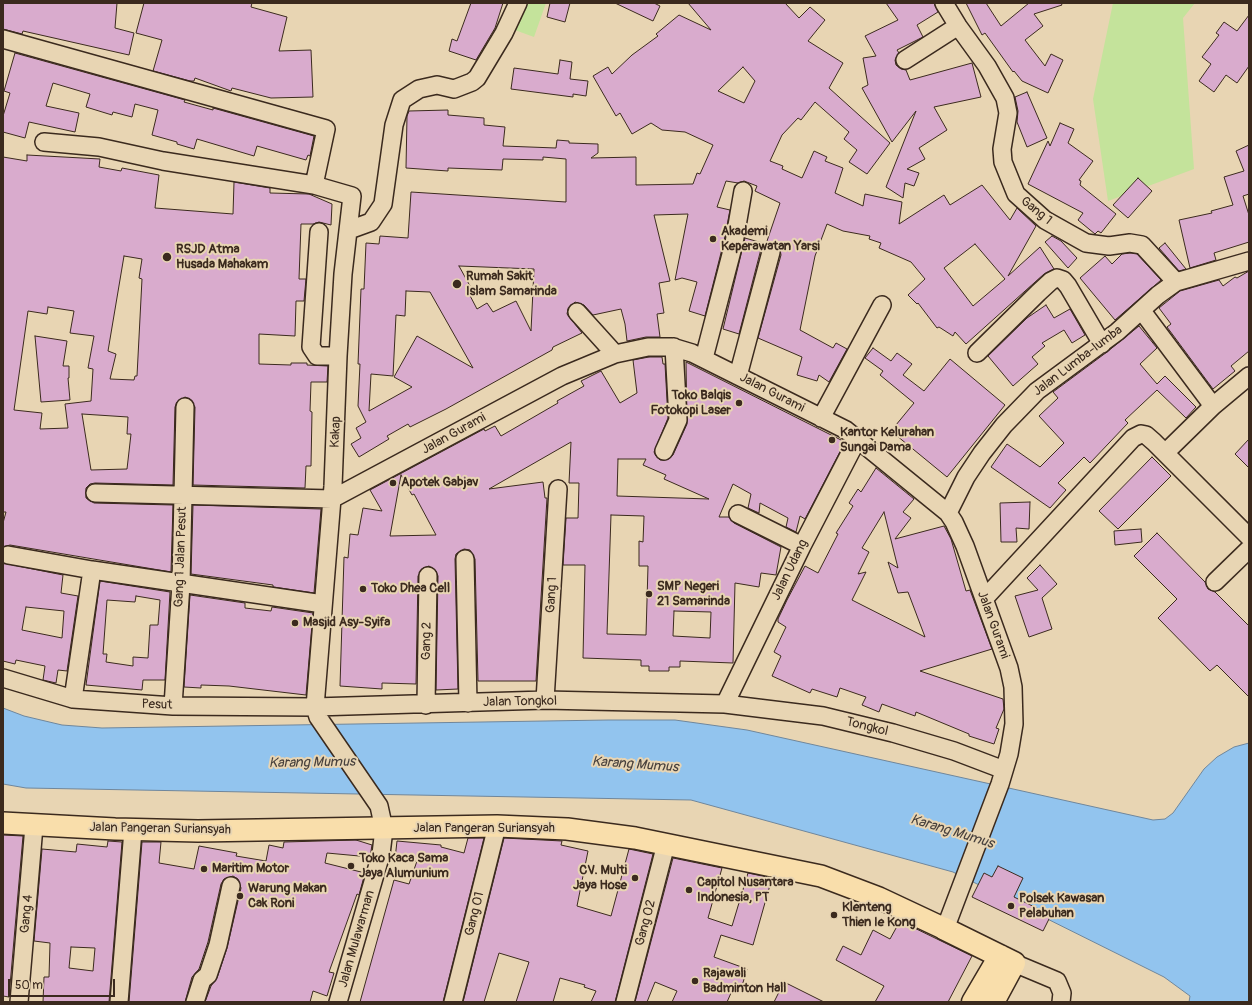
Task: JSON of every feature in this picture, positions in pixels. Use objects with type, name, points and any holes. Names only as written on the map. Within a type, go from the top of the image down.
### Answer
[{"type":"highway","name":"Jalan Pangeran Suriansyah","points":[[945,929],[1007,960]]},
{"type":"highway","points":[[973,1002],[1007,960]]},
{"type":"highway","points":[[993,1002],[1007,960]]},
{"type":"main road","name":"Jalan Pangeran Suriansyah","points":[[3,823],[34,826],[198,831],[497,826],[567,830],[635,838],[821,876],[879,898],[945,929]]},
{"type":"street","points":[[349,230],[371,222],[383,204],[394,125],[402,100],[419,89],[437,85],[454,89],[472,82],[477,78],[504,33],[518,3]]},
{"type":"street","name":"Gang 1","points":[[944,3],[958,26],[987,66],[1004,98],[1008,113],[1002,149],[1003,162],[1016,194],[1045,220],[1086,243],[1109,246],[1130,242],[1142,245],[1176,282]]},
{"type":"street","points":[[905,60],[958,26]]},
{"type":"street","points":[[3,38],[326,129],[314,185],[163,161],[99,147],[44,142]]},
{"type":"street","name":"Kakap","points":[[314,185],[352,196],[343,274],[332,499],[323,604],[317,713]]},
{"type":"street","points":[[704,358],[734,243],[742,191]]},
{"type":"street","points":[[319,232],[311,347],[317,356],[338,356]]},
{"type":"street","points":[[738,376],[771,252]]},
{"type":"street","name":"Jalan Lumba-lumba","points":[[948,513],[966,477],[982,452],[1022,404],[1054,377],[1102,344],[1142,311],[1158,295],[1176,282],[1247,265]]},
{"type":"street","points":[[978,353],[1038,293],[1051,281],[1057,278],[1063,280],[1068,286],[1102,344]]},
{"type":"street","points":[[821,418],[882,305]]},
{"type":"street","points":[[1142,311],[1213,406]]},
{"type":"street","points":[[577,312],[614,354]]},
{"type":"street","name":"Jalan Gurami","points":[[332,499],[549,382],[614,354],[648,347],[674,347],[704,358],[846,430],[858,438],[948,513],[962,536],[1009,668],[1014,695],[1014,724],[1002,777],[945,929]]},
{"type":"street","points":[[664,451],[678,420],[674,347]]},
{"type":"street","points":[[1165,453],[1213,406],[1249,376]]},
{"type":"street","name":"Gang 1 Jalan Pesut","points":[[173,706],[174,661],[181,584],[185,407]]},
{"type":"street","points":[[984,599],[1136,435],[1146,435],[1249,537]]},
{"type":"street","name":"Jalan Udang","points":[[725,704],[802,546],[858,438]]},
{"type":"street","name":"Gang 1","points":[[545,700],[558,489]]},
{"type":"street","points":[[95,493],[332,499]]},
{"type":"street","points":[[738,514],[802,546]]},
{"type":"street","points":[[1215,582],[1249,549]]},
{"type":"street","points":[[8,555],[181,584],[323,604]]},
{"type":"street","points":[[465,559],[468,703]]},
{"type":"street","points":[[73,699],[92,570]]},
{"type":"street","name":"Gang 2","points":[[426,705],[428,576]]},
{"type":"street","name":"Pesut","points":[[3,678],[73,699],[173,706],[317,713]]},
{"type":"street","name":"Jalan Tongkol","points":[[317,713],[426,705],[545,700],[725,704]]},
{"type":"street","name":"Tongkol","points":[[725,704],[823,716],[908,738],[954,751],[1002,777]]},
{"type":"street","name":"Jalan Mulawarman","points":[[317,713],[379,806],[383,816],[384,829],[380,854],[338,1002]]},
{"type":"street","name":"Gang 4","points":[[19,1002],[34,826]]},
{"type":"street","name":"Gang 01","points":[[453,1002],[497,826]]},
{"type":"street","points":[[119,1002],[133,830]]},
{"type":"street","name":"Gang 02","points":[[625,1002],[666,844]]},
{"type":"street","points":[[195,1002],[202,980],[208,975],[218,945],[231,886]]},
{"type":"street","points":[[1007,960],[1057,981],[1062,993],[1061,1002]]},
{"type":"green space","points":[[522,3],[546,3],[534,37],[512,29]]},
{"type":"green space","points":[[1113,3],[1195,3],[1183,18],[1194,169],[1108,201],[1093,99]]},
{"type":"water","name":"Karang Mumus","points":[[3,708],[24,716],[62,725],[102,728],[675,720],[747,730],[1153,820],[1165,819],[1173,813],[1204,769],[1217,757],[1234,747],[1249,743],[1249,1002],[1189,1002],[1190,996],[1164,977],[953,872],[691,800],[26,788],[3,784]]},
{"type":"building","points":[[3,3],[117,3],[115,28],[134,33],[129,55],[23,31],[22,34],[3,29]]},
{"type":"building","points":[[144,3],[252,3],[251,7],[287,17],[279,51],[311,50],[313,97],[271,98],[232,88],[231,91],[195,78],[194,81],[190,81],[153,71],[162,40],[136,33]]},
{"type":"building","points":[[471,3],[503,3],[495,28],[476,60],[449,51],[452,39],[457,41]]},
{"type":"building","points":[[550,3],[570,3],[565,22],[547,17]]},
{"type":"building","points":[[615,3],[654,3],[660,6],[653,21]]},
{"type":"building","points":[[688,3],[785,3],[799,18],[810,7],[825,20],[808,41],[843,63],[829,88],[890,143],[867,174],[849,162],[857,150],[844,139],[849,132],[815,102],[801,120],[798,118],[782,135],[770,161],[783,166],[782,169],[802,178],[814,151],[827,157],[825,161],[843,168],[835,193],[863,206],[865,194],[902,202],[899,224],[944,195],[950,205],[982,185],[1010,220],[1017,208],[1036,226],[1008,276],[1040,247],[1054,269],[1044,274],[966,344],[955,332],[953,336],[939,327],[937,328],[918,303],[917,304],[908,295],[925,279],[911,262],[879,248],[881,243],[869,239],[870,236],[843,231],[827,224],[815,256],[800,330],[833,348],[836,343],[847,349],[829,382],[819,375],[817,381],[797,375],[802,357],[758,338],[781,255],[778,245],[773,242],[766,244],[780,203],[755,191],[757,186],[744,181],[738,183],[726,181],[717,207],[730,210],[724,241],[705,316],[689,311],[697,282],[682,278],[675,280],[688,214],[654,215],[670,281],[659,283],[664,313],[657,314],[660,337],[646,337],[627,341],[621,309],[593,315],[584,305],[575,302],[568,309],[567,314],[582,333],[553,347],[552,350],[446,409],[410,427],[408,424],[387,436],[389,439],[359,457],[351,444],[361,438],[356,428],[366,422],[358,406],[360,364],[358,364],[361,289],[364,289],[366,243],[379,244],[380,236],[408,238],[411,192],[566,202],[566,159],[543,157],[543,160],[503,159],[502,170],[448,168],[448,171],[406,168],[407,116],[409,111],[448,110],[448,115],[484,118],[484,125],[505,127],[503,146],[556,148],[557,140],[569,141],[569,143],[598,144],[598,153],[591,158],[636,157],[636,185],[693,184],[697,173],[700,174],[713,145],[685,132],[662,130],[651,123],[632,134],[620,113],[616,116],[593,76],[608,67],[612,74],[632,55],[658,36],[656,34],[679,15],[711,30]],"holes":[[[743,67],[755,81],[744,103],[718,91]],[[975,244],[1005,279],[973,306],[944,268]],[[459,266],[534,269],[531,331],[516,301],[493,312],[487,303],[477,309],[466,288],[470,286]],[[406,291],[430,292],[473,368],[417,336],[394,377],[412,387],[369,411],[371,374],[393,376],[396,315],[405,316]]]},
{"type":"building","points":[[886,3],[934,3],[938,12],[917,25],[923,37],[897,50],[899,53],[895,60],[896,65],[901,69],[906,70],[910,80],[972,63],[981,97],[934,107],[947,130],[919,148],[925,159],[907,169],[919,173],[914,186],[905,183],[903,198],[886,187],[916,111],[892,142],[862,88],[868,85],[863,58],[876,56],[865,36],[898,20]]},
{"type":"building","points":[[966,3],[986,3],[1001,26],[1029,3],[1061,3],[1062,5],[1034,14],[1043,26],[1025,40],[1045,66],[1051,54],[1063,60],[1048,93],[1022,81],[1014,71],[1013,72],[985,33],[982,35]]},
{"type":"building","points":[[1249,15],[1249,66],[1237,83],[1226,75],[1214,92],[1199,81],[1211,64],[1202,57],[1219,35],[1216,33],[1224,22],[1237,31]]},
{"type":"building","points":[[15,53],[185,100],[184,102],[213,110],[213,108],[314,136],[310,156],[308,155],[306,160],[257,146],[254,156],[197,139],[194,149],[177,144],[177,142],[152,135],[158,110],[135,104],[132,117],[113,112],[112,115],[86,107],[90,94],[53,83],[46,106],[79,113],[75,132],[29,122],[25,138],[3,132],[3,116],[10,93],[4,91]]},
{"type":"building","points":[[560,60],[572,62],[570,79],[588,81],[586,96],[573,94],[573,97],[511,89],[514,68],[558,74]]},
{"type":"building","points":[[1027,92],[1047,138],[1027,147],[1017,122],[1018,111],[1015,97]]},
{"type":"building","points":[[1060,123],[1074,129],[1068,143],[1093,161],[1079,180],[1081,181],[1080,185],[1116,214],[1101,233],[1098,231],[1095,234],[1078,220],[1083,213],[1028,184],[1048,141],[1050,146]]},
{"type":"building","points":[[1249,145],[1249,194],[1243,196],[1249,215],[1249,242],[1214,253],[1216,260],[1190,268],[1179,220],[1212,213],[1211,211],[1233,205],[1224,177],[1244,171],[1236,151]]},
{"type":"building","points":[[27,155],[100,159],[99,167],[121,171],[122,168],[159,175],[155,208],[233,214],[234,182],[270,188],[270,193],[309,194],[332,204],[331,225],[319,222],[313,224],[301,224],[299,279],[306,279],[304,301],[296,301],[295,336],[259,334],[259,364],[291,365],[291,363],[307,363],[307,365],[328,366],[327,382],[311,382],[311,466],[306,466],[305,488],[193,485],[195,407],[190,399],[185,397],[177,402],[175,407],[173,485],[95,483],[90,484],[86,488],[86,498],[94,503],[173,505],[171,572],[10,545],[3,547],[3,523],[6,512],[3,512],[3,157],[27,161]],"holes":[[[124,256],[142,259],[139,278],[142,279],[137,376],[135,376],[134,380],[110,379],[116,354],[108,351]],[[48,307],[74,311],[70,333],[94,336],[88,368],[93,369],[91,401],[65,404],[68,428],[40,429],[42,413],[14,410],[28,311],[47,314]],[[82,414],[128,417],[127,434],[131,434],[127,469],[91,470]]]},
{"type":"building","points":[[1138,178],[1152,191],[1128,218],[1113,205]]},
{"type":"building","points":[[1052,236],[1061,241],[1077,258],[1068,268],[1045,242]]},
{"type":"building","points":[[745,238],[766,244],[761,249],[739,334],[723,329]]},
{"type":"building","points":[[1165,243],[1186,269],[1179,271],[1159,248]]},
{"type":"building","points":[[1122,254],[1137,254],[1161,280],[1115,320],[1080,278],[1105,256],[1112,264]]},
{"type":"building","points":[[1249,271],[1249,351],[1231,366],[1235,371],[1213,389],[1167,327],[1171,324],[1159,308],[1180,291],[1219,280],[1223,286],[1235,277],[1237,278]]},
{"type":"building","points":[[1046,305],[1054,318],[1070,309],[1085,335],[1072,343],[1064,330],[1042,343],[1045,346],[1032,357],[1038,364],[1013,386],[988,356],[1027,318]]},
{"type":"building","points":[[1139,326],[1157,348],[1140,364],[1157,384],[1165,376],[1196,407],[1186,418],[1157,390],[1125,420],[1128,423],[1090,463],[1084,457],[1058,483],[1066,490],[1050,508],[991,467],[1007,444],[1040,467],[1064,443],[1039,416],[1058,398],[1053,392]]},
{"type":"building","points":[[35,336],[67,341],[63,366],[69,366],[68,378],[70,400],[41,402]]},
{"type":"building","points":[[873,348],[891,361],[897,353],[912,364],[903,375],[924,391],[950,359],[1005,405],[947,477],[891,431],[914,403],[880,375],[883,371],[865,358]]},
{"type":"building","points":[[649,357],[662,357],[663,364],[665,364],[668,418],[654,452],[660,460],[669,459],[673,455],[687,424],[686,362],[845,442],[805,519],[800,516],[796,532],[786,527],[788,518],[760,503],[759,513],[748,508],[751,494],[733,484],[719,517],[729,517],[734,523],[781,547],[776,575],[761,573],[759,587],[735,583],[733,663],[680,661],[680,667],[669,667],[669,671],[649,671],[649,666],[641,666],[641,660],[583,658],[585,565],[563,565],[566,518],[578,518],[579,483],[569,483],[571,442],[489,489],[543,482],[545,498],[547,498],[536,681],[478,681],[475,559],[470,550],[464,549],[456,554],[455,559],[458,689],[436,690],[438,576],[436,571],[429,566],[423,568],[418,576],[416,684],[382,683],[382,689],[340,686],[344,557],[348,558],[350,534],[358,535],[363,508],[382,511],[370,490],[484,429],[485,431],[495,426],[501,436],[558,403],[557,401],[584,386],[581,381],[601,371],[620,403],[637,393],[633,360]],"holes":[[[618,459],[646,459],[643,465],[666,475],[664,479],[709,499],[617,496]],[[401,475],[412,495],[414,494],[436,535],[390,536]],[[611,515],[644,516],[643,542],[639,541],[639,566],[648,566],[646,635],[607,634]],[[674,611],[711,612],[710,638],[673,636]]]},
{"type":"building","points":[[1249,439],[1249,468],[1235,454]]},
{"type":"building","points":[[1152,457],[1171,476],[1118,529],[1099,511]]},
{"type":"building","points":[[876,468],[914,499],[903,512],[911,518],[895,539],[944,526],[951,539],[966,591],[970,590],[992,649],[920,671],[1003,699],[1004,709],[996,728],[999,729],[994,744],[969,736],[969,734],[916,712],[915,716],[882,704],[879,712],[862,705],[866,697],[840,688],[837,697],[812,689],[810,693],[772,676],[781,656],[774,652],[786,627],[778,622],[778,619],[787,600],[805,566],[818,573],[838,534],[836,533],[853,506],[849,503],[858,489],[861,492]],"holes":[[[884,512],[898,568],[888,562],[898,593],[908,592],[925,637],[852,600],[866,572],[858,574],[869,552],[862,548]]]},
{"type":"building","points":[[1030,502],[1029,529],[1016,528],[1017,542],[1001,542],[1000,503]]},
{"type":"building","points":[[193,505],[321,509],[314,593],[273,587],[273,585],[191,574]]},
{"type":"building","points":[[1141,529],[1142,542],[1115,545],[1114,531]]},
{"type":"building","points":[[1157,533],[1205,582],[1208,589],[1215,592],[1249,626],[1249,697],[1217,665],[1210,671],[1158,618],[1177,599],[1134,556]]},
{"type":"building","points":[[3,563],[63,575],[61,593],[78,596],[67,671],[58,670],[56,683],[43,680],[45,666],[16,660],[15,664],[3,661]],"holes":[[[26,607],[64,611],[62,638],[22,630]]]},
{"type":"building","points":[[1040,565],[1057,584],[1042,598],[1052,629],[1029,637],[1015,596],[1038,590],[1027,578]]},
{"type":"building","points":[[100,581],[170,592],[165,680],[143,680],[142,690],[86,685]],"holes":[[[136,596],[160,600],[158,625],[150,625],[148,658],[133,657],[133,666],[106,662],[107,654],[103,654],[107,600],[135,602]]]},
{"type":"building","points":[[190,595],[245,603],[245,608],[271,611],[272,607],[313,613],[306,695],[229,686],[201,685],[201,688],[184,687]]},
{"type":"building","points":[[3,835],[23,836],[9,997],[3,996]]},
{"type":"building","points":[[468,838],[484,838],[443,1002],[360,1002],[394,880],[409,884],[417,861],[395,859],[397,841],[441,845],[441,847],[464,853]]},
{"type":"building","points":[[504,838],[562,841],[561,845],[588,851],[577,906],[611,916],[629,849],[653,854],[615,1002],[591,1002],[596,991],[584,987],[585,985],[560,978],[553,1002],[516,1002],[529,962],[499,953],[484,1002],[463,1002]]},
{"type":"building","points":[[356,840],[372,845],[370,857],[327,853],[325,863],[365,873],[359,895],[357,894],[329,972],[334,973],[327,996],[313,991],[310,1002],[205,1002],[211,986],[217,978],[227,948],[241,888],[238,879],[233,876],[224,879],[221,884],[208,942],[199,969],[192,977],[185,1002],[129,1002],[142,842],[161,842],[159,863],[194,869],[199,846],[237,853],[236,856],[266,861],[269,845],[283,848],[284,842]]},
{"type":"building","points":[[108,841],[122,842],[109,1002],[43,1002],[44,977],[49,977],[50,943],[34,941],[42,849],[76,852],[77,844],[107,847]],"holes":[[[71,947],[95,948],[93,971],[69,968]]]},
{"type":"building","points":[[673,858],[722,868],[708,918],[732,926],[748,873],[772,878],[753,945],[721,935],[714,957],[747,969],[742,986],[735,984],[727,1002],[672,1002],[677,991],[655,982],[647,1002],[635,1002]]},
{"type":"building","name":"Polsek Kawasan Pelabuhan","points":[[998,866],[1023,878],[1014,897],[1051,915],[1043,931],[972,897],[984,873],[992,877]]},
{"type":"building","points":[[900,921],[972,956],[948,1002],[875,1002],[884,986],[836,960],[843,946],[861,955],[873,930],[890,939]]},
{"type":"building","points":[[784,982],[824,1002],[774,1002]]},
{"type":"place","name":"Akademi Keperawatan Yarsi","points":[[713,239]]},
{"type":"place","name":"RSJD Atma Husada Mahakam","points":[[167,257]]},
{"type":"place","name":"Rumah Sakit Islam Samarinda","points":[[457,284]]},
{"type":"place","name":"Toko Balqis Fotokopi Laser","points":[[739,403]]},
{"type":"place","name":"Kantor Kelurahan Sungai Dama","points":[[832,440]]},
{"type":"place","name":"Apotek Gabjav","points":[[393,483]]},
{"type":"place","name":"Toko Dhea Cell","points":[[363,589]]},
{"type":"place","name":"SMP Negeri 21 Samarinda","points":[[649,594]]},
{"type":"place","name":"Masjid Asy-Syifa","points":[[295,623]]},
{"type":"place","name":"Toko Kaca Sama Jaya Alumunium","points":[[351,866]]},
{"type":"place","name":"Maritim Motor","points":[[204,869]]},
{"type":"place","name":"CV. Multi Jaya Hose","points":[[635,878]]},
{"type":"place","name":"Capitol Nusantara Indonesia, PT","points":[[689,890]]},
{"type":"place","name":"Warung Makan Cak Roni","points":[[240,896]]},
{"type":"place","name":"Polsek Kawasan Pelabuhan","points":[[1011,906]]},
{"type":"place","name":"Klenteng Thien Ie Kong","points":[[834,915]]},
{"type":"place","name":"Rajawali Badminton Hall","points":[[695,981]]}]
